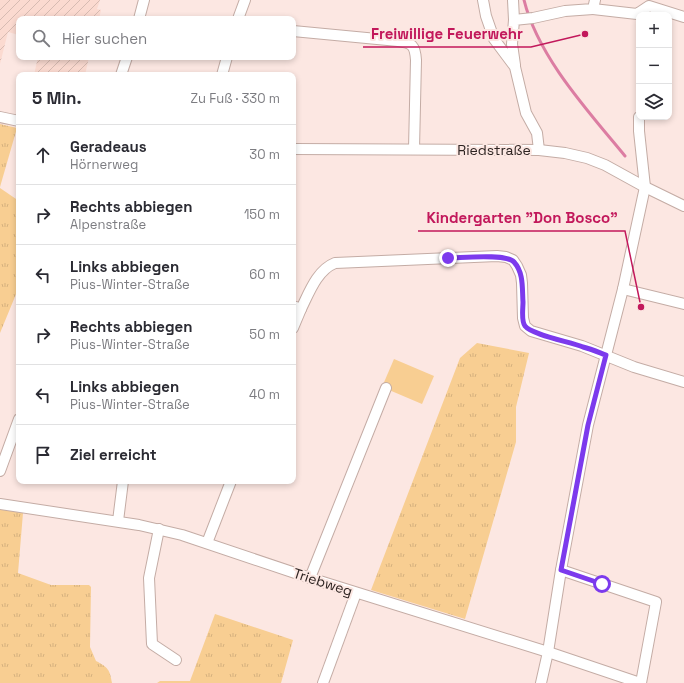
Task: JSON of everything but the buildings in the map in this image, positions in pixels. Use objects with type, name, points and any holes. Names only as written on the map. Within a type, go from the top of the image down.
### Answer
[{"type":"street","points":[[139,16],[144,0]]},
{"type":"street","points":[[239,16],[245,0]]},
{"type":"street","points":[[483,0],[486,16],[494,39],[515,67]]},
{"type":"street","points":[[513,0],[524,19]]},
{"type":"street","points":[[524,19],[594,5],[637,14],[649,7],[684,17]]},
{"type":"street","points":[[524,19],[512,44],[515,67],[526,113],[537,133],[539,150]]},
{"type":"street","points":[[296,32],[398,41],[411,44],[414,48],[416,60],[414,149]]},
{"type":"street","points":[[122,72],[126,60]]},
{"type":"street","points":[[223,72],[226,60]]},
{"type":"street","points":[[0,117],[16,120]]},
{"type":"street","points":[[541,683],[548,652],[561,570],[588,425],[623,288],[645,187],[639,132],[640,120]]},
{"type":"street","name":"Riedstraße","points":[[296,149],[539,150],[565,153],[587,158],[605,165],[684,206]]},
{"type":"street","points":[[297,308],[322,271],[327,266],[335,263],[497,256],[506,257],[513,260],[521,274],[523,318],[525,326],[531,331],[582,346],[634,367],[684,382]]},
{"type":"street","points":[[623,288],[684,304]]},
{"type":"street","points":[[310,578],[386,388]]},
{"type":"street","points":[[0,471],[16,428]]},
{"type":"street","points":[[118,521],[124,484]]},
{"type":"street","points":[[206,543],[230,484]]},
{"type":"street","name":"Triebweg","points":[[0,504],[118,521],[159,529],[206,543],[356,593],[548,652],[640,683]]},
{"type":"street","points":[[159,529],[149,578],[152,644],[176,660]]},
{"type":"street","points":[[561,570],[656,602],[640,683]]},
{"type":"street","points":[[323,683],[356,593]]},
{"type":"shaded area","points":[[0,0],[100,0],[97,9],[101,10],[100,16],[16,16],[16,34],[8,32],[0,64]]},
{"type":"shaded area","points":[[37,60],[88,60],[86,72],[35,72]]},
{"type":"green space","points":[[0,124],[16,128],[16,131],[0,187]]},
{"type":"green space","points":[[0,188],[16,199],[16,294],[0,333]]},
{"type":"green space","points":[[477,343],[529,353],[516,407],[516,442],[465,619],[371,590],[460,358]]},
{"type":"green space","points":[[394,359],[434,376],[422,404],[382,387]]},
{"type":"green space","points":[[0,508],[23,513],[18,573],[51,585],[89,585],[91,587],[90,647],[96,661],[108,669],[112,683],[0,683]]},
{"type":"green space","points":[[215,614],[293,640],[281,683],[157,683],[160,681],[190,681]]},
{"type":"waterway","points":[[524,0],[540,42],[552,63],[580,102],[625,156]]},
{"type":"place","name":"Freiwillige Feuerwehr","points":[[585,34]]},
{"type":"place","name":"Kindergarten \"Don Bosco\"","points":[[641,307]]},
{"type":"route","points":[[448,258],[497,256],[506,257],[513,260],[521,274],[523,318],[525,326],[531,331],[582,346],[606,355],[588,425],[561,570],[602,584]]}]
